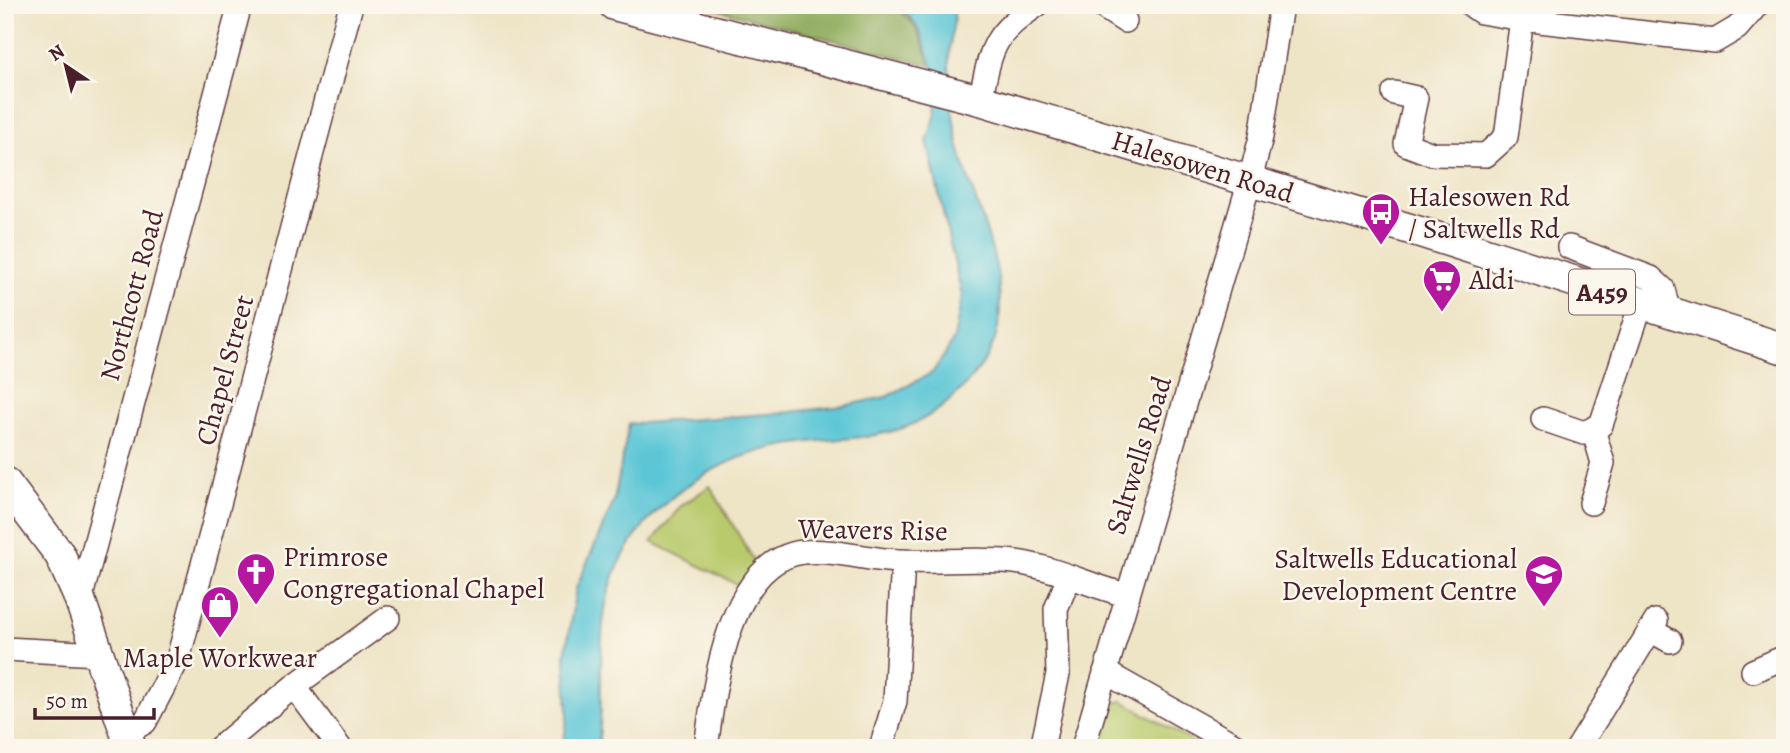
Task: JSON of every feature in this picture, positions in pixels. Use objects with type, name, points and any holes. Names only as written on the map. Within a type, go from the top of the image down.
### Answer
[{"type":"main road","name":"Halesowen Road","points":[[614,5],[973,98],[1250,180],[1785,349]]},
{"type":"main road","points":[[5,482],[60,555],[80,600],[128,740]]},
{"type":"street","name":"Northcott Road","points":[[80,600],[240,5]]},
{"type":"street","name":"Chapel Street","points":[[128,740],[145,723],[178,659],[351,5]]},
{"type":"street","points":[[973,98],[997,37],[1008,25],[1037,5]]},
{"type":"street","points":[[1100,5],[1125,21]]},
{"type":"street","name":"Saltwells Road","points":[[1083,748],[1250,180],[1261,137],[1281,5]]},
{"type":"street","points":[[1471,5],[1481,12],[1522,19],[1715,41],[1737,28],[1757,5]]},
{"type":"street","points":[[1394,93],[1416,98],[1406,144],[1432,154],[1486,155],[1499,146],[1506,136],[1522,19]]},
{"type":"street","points":[[1543,419],[1584,433],[1601,425],[1663,289],[1651,278],[1569,247]]},
{"type":"street","points":[[1591,503],[1603,463],[1593,429]]},
{"type":"street","name":"Weavers Rise","points":[[706,748],[724,651],[742,600],[772,564],[788,556],[806,552],[903,561],[1015,562],[1127,595]]},
{"type":"street","points":[[881,748],[895,701],[903,561]]},
{"type":"street","points":[[1042,748],[1058,674],[1056,609],[1069,577]]},
{"type":"street","points":[[219,748],[293,686],[388,618]]},
{"type":"street","points":[[1583,747],[1653,625],[1670,641]]},
{"type":"street","points":[[5,649],[99,654]]},
{"type":"street","points":[[1753,671],[1785,657]]},
{"type":"street","points":[[1105,672],[1240,748]]},
{"type":"street","points":[[293,686],[340,748]]},
{"type":"green space","points":[[700,5],[890,5],[908,17],[913,24],[932,66]]},
{"type":"green space","points":[[710,486],[757,566],[740,586],[652,542],[681,506]]},
{"type":"green space","points":[[1123,701],[1203,748],[1095,748],[1107,705]]},
{"type":"water","points":[[890,5],[954,5],[949,56],[952,107],[966,172],[992,249],[1000,301],[998,327],[991,349],[968,382],[944,405],[921,420],[872,436],[793,444],[742,457],[700,477],[663,505],[633,540],[611,582],[602,629],[598,748],[563,748],[568,712],[565,657],[576,588],[614,501],[629,424],[782,413],[843,406],[886,397],[932,373],[954,339],[962,296],[927,141],[936,114],[932,66],[920,32],[908,14]]},
{"type":"place","name":"Halesowen Rd / Saltwells Rd","points":[[1381,246]]},
{"type":"place","name":"Aldi","points":[[1442,313]]},
{"type":"place","name":"Primrose Congregational Chapel","points":[[256,606]]},
{"type":"place","name":"Saltwells Educational Development Centre","points":[[1544,608]]},
{"type":"place","name":"Maple Workwear","points":[[220,639]]}]
